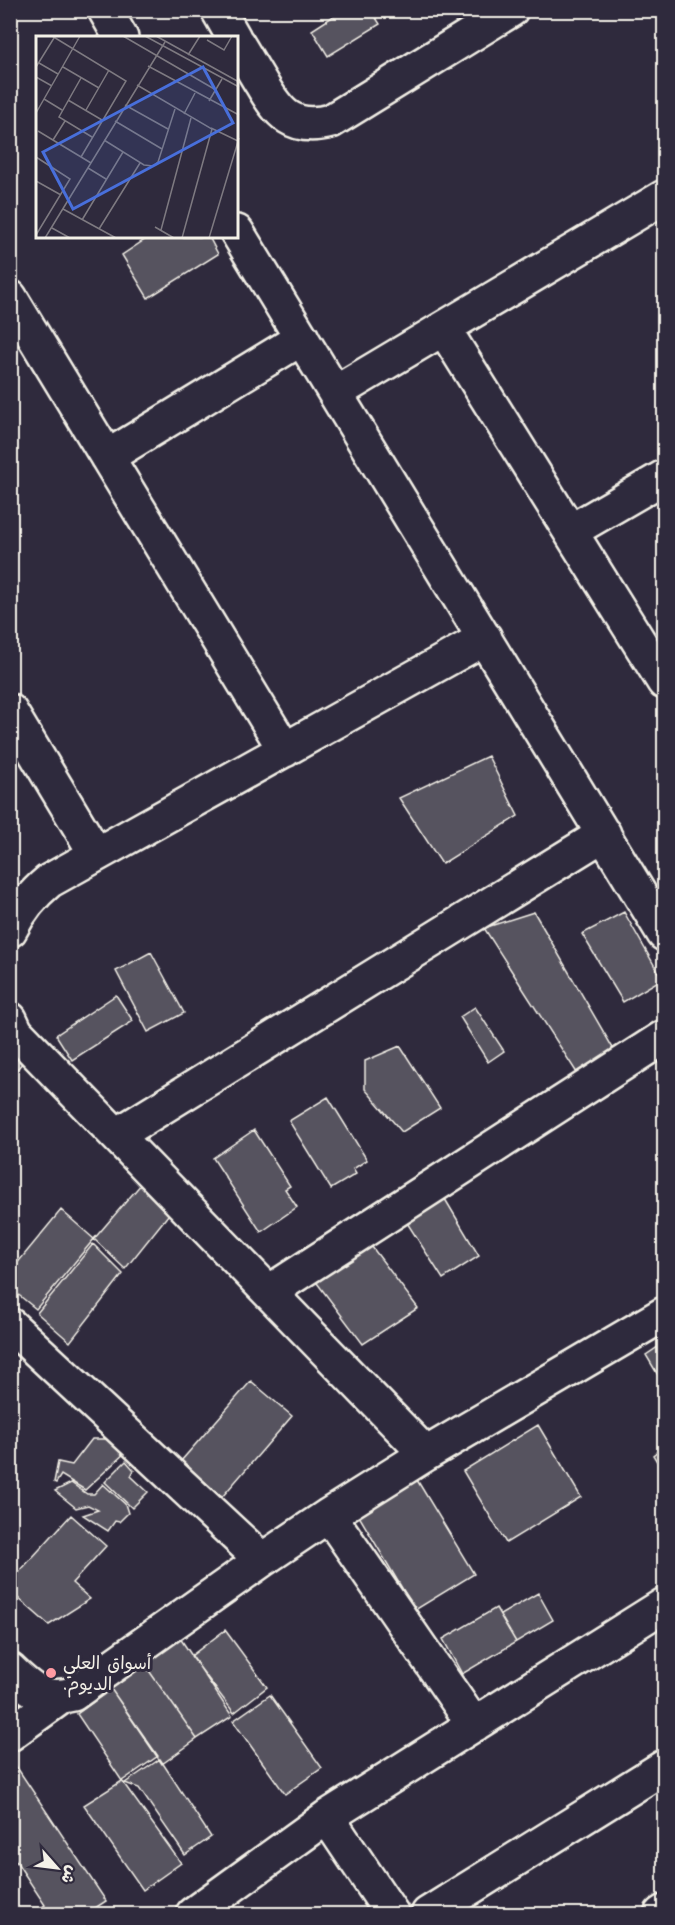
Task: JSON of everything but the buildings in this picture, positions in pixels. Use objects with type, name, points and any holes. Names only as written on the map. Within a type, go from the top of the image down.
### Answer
[{"type":"street","points":[[105,10],[120,36]]},
{"type":"street","points":[[218,10],[233,36]]},
{"type":"street","points":[[238,44],[277,109],[303,124],[317,125],[338,118],[511,10]]},
{"type":"street","points":[[335,393],[664,197]]},
{"type":"street","points":[[238,234],[664,934]]},
{"type":"street","points":[[10,297],[285,750]]},
{"type":"street","points":[[444,329],[664,682]]},
{"type":"street","points":[[107,456],[302,338]]},
{"type":"street","points":[[572,531],[664,477]]},
{"type":"street","points":[[10,930],[31,897],[49,881],[485,639]]},
{"type":"street","points":[[10,711],[96,854]]},
{"type":"street","points":[[117,1135],[603,834]]},
{"type":"street","points":[[10,1019],[16,1032],[426,1454]]},
{"type":"street","points":[[269,1292],[664,1036]]},
{"type":"street","points":[[10,1670],[38,1693],[61,1697],[73,1694],[329,1515],[426,1454],[664,1314]]},
{"type":"street","points":[[10,1325],[262,1560]]},
{"type":"street","points":[[329,1515],[474,1725]]},
{"type":"street","points":[[193,1914],[327,1817],[664,1605]]},
{"type":"street","points":[[10,1734],[61,1697]]},
{"type":"street","points":[[428,1914],[664,1767]]},
{"type":"street","points":[[327,1817],[392,1914]]},
{"type":"place","name":"أسواق العلي .الديوم","points":[[51,1673]]}]
